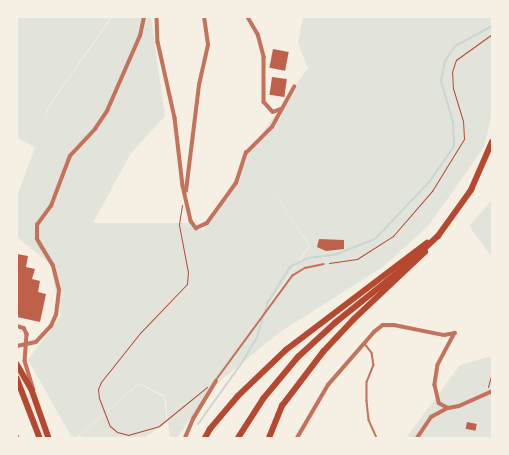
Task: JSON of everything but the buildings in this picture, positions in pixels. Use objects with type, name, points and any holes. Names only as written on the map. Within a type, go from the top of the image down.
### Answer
[{"type":"main road","points":[[269,438],[282,406],[314,364],[353,320],[419,260],[438,236],[471,190],[492,142]]},
{"type":"main road","points":[[206,438],[210,429],[238,396],[286,350],[438,236]]},
{"type":"main road","points":[[238,438],[263,399],[303,352],[406,266],[438,236]]},
{"type":"main road","points":[[17,364],[35,397],[49,438]]},
{"type":"main road","points":[[17,378],[40,438]]},
{"type":"street","points":[[17,346],[25,342],[31,344],[45,334],[59,308],[59,290],[54,270],[37,239],[36,225],[51,206],[70,156],[95,129],[107,111],[140,36],[144,17]]},
{"type":"street","points":[[157,17],[158,42],[174,111],[185,192],[191,221],[196,228],[207,223],[236,183],[246,153],[272,127],[294,87]]},
{"type":"street","points":[[185,192],[200,79],[208,45],[204,17]]},
{"type":"street","points":[[248,17],[258,34],[264,57],[264,102],[273,112],[282,108]]},
{"type":"street","points":[[297,438],[328,386],[383,325],[394,325],[444,335],[455,333],[438,365],[435,385],[439,403],[448,408]]},
{"type":"street","points":[[17,326],[24,328],[27,334],[25,342],[25,361],[35,397]]},
{"type":"street","points":[[185,438],[193,419],[216,381]]},
{"type":"street","points":[[417,438],[431,417],[448,408],[492,391]]},
{"type":"lane","points":[[216,381],[298,271],[324,264]]},
{"type":"lane","points":[[365,344],[372,353],[374,365],[367,382],[367,401],[369,420],[376,438]]},
{"type":"lane","points":[[17,433],[19,438]]},
{"type":"path","points":[[324,264],[357,259],[393,236],[432,191],[464,139],[463,121],[453,89],[452,72],[456,60],[492,34]]},
{"type":"path","points":[[185,192],[179,225],[188,272],[187,284],[140,333],[101,382],[98,389],[99,398],[110,426],[117,432],[128,435],[159,426],[216,381]]},
{"type":"path","points":[[487,394],[492,372]]},
{"type":"shaded area","points":[[17,17],[111,17],[48,107],[44,120],[49,107],[112,17],[151,17],[165,116],[131,153],[93,223],[190,223],[204,231],[249,154],[309,246],[177,438],[170,438],[165,396],[139,383],[76,438],[72,438],[28,360],[61,316],[50,264],[17,237],[17,196],[35,147],[17,138]]},
{"type":"shaded area","points":[[303,17],[492,17],[492,113],[484,147],[429,225],[383,267],[280,332],[214,386],[310,246],[248,153],[308,68],[298,43]]},
{"type":"shaded area","points":[[492,200],[492,257],[469,226]]},
{"type":"shaded area","points":[[492,356],[492,438],[406,438],[460,365]]},
{"type":"shaded area","points":[[139,384],[164,397],[167,422],[144,438],[81,438],[80,435]]},
{"type":"waterway","points":[[198,424],[241,364],[257,337],[268,302],[290,267],[308,258],[334,255],[375,239],[430,181],[454,146],[453,122],[441,81],[445,61],[455,46],[492,26]]}]
